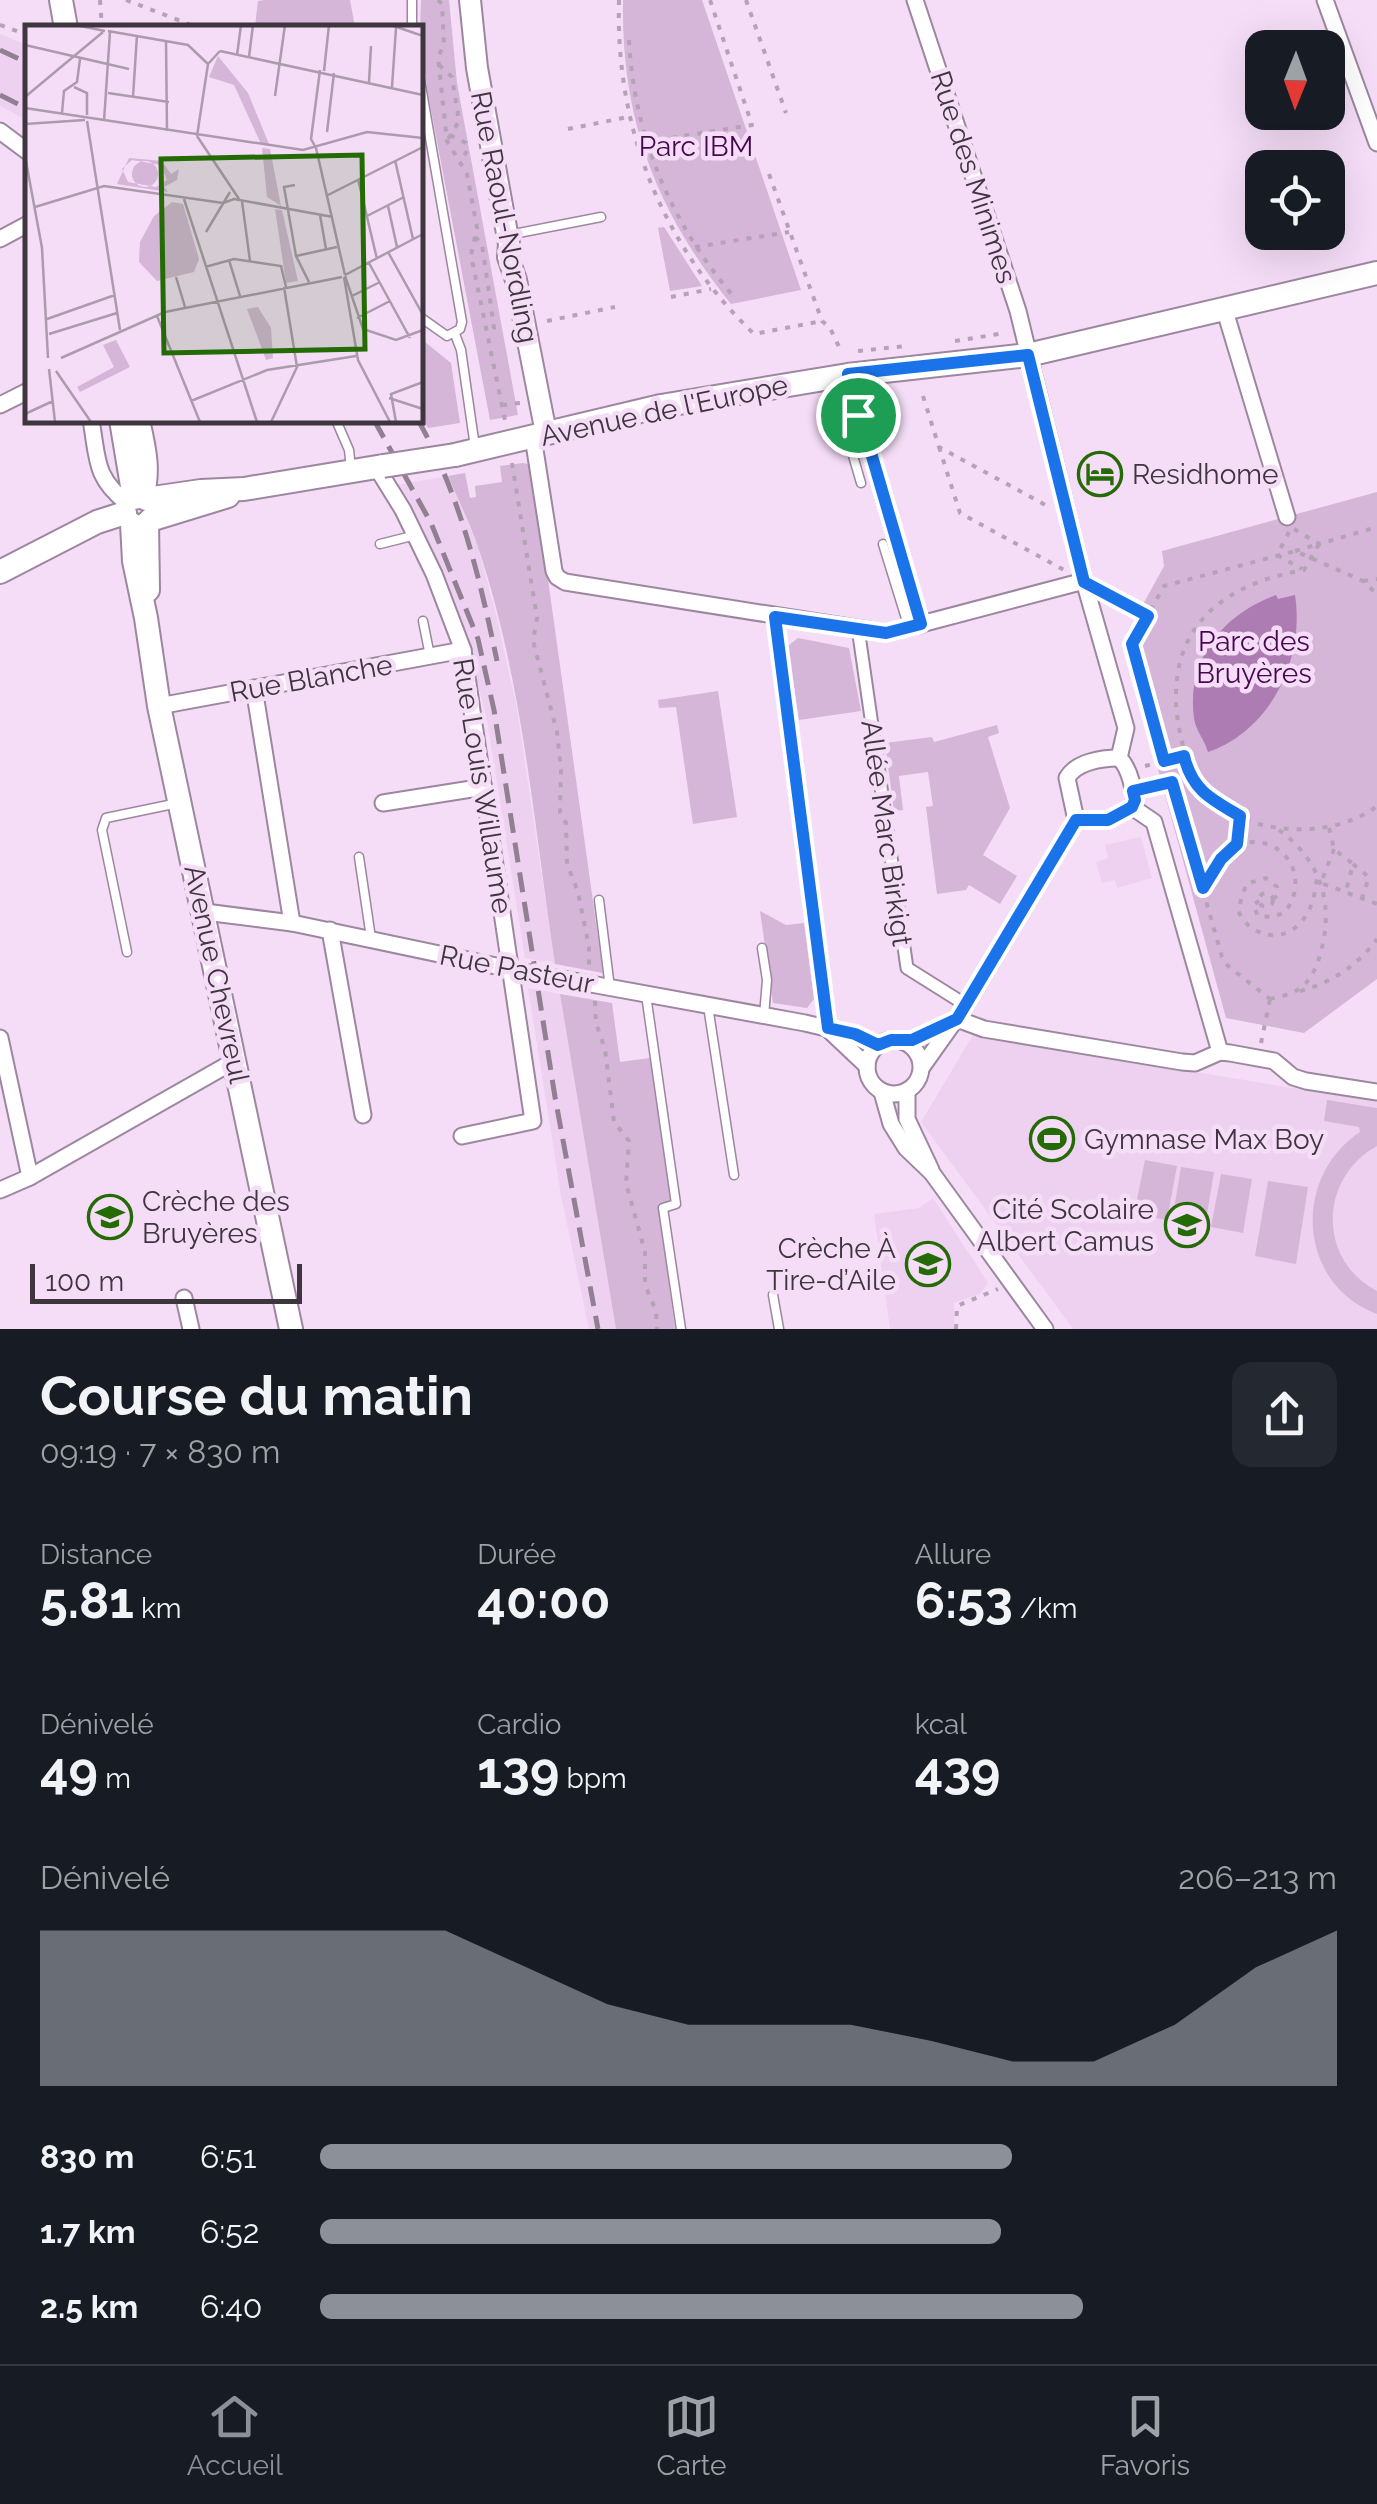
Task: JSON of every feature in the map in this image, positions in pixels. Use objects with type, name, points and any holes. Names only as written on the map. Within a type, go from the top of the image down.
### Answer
[{"type":"main road","name":"Avenue de l'Europe","points":[[0,572],[97,522],[138,510],[465,453],[845,364],[1028,355],[1377,273]]},
{"type":"main road","points":[[122,422],[138,510]]},
{"type":"main road","points":[[138,422],[147,480],[138,510]]},
{"type":"main road","name":"Avenue Chevreul","points":[[138,510],[134,561],[160,706],[291,1329]]},
{"type":"street","name":"Rue Raoul-Nordling","points":[[470,0],[476,68],[508,235],[508,256],[516,280],[539,435]]},
{"type":"street","name":"Rue des Minimes","points":[[915,0],[1018,311],[1084,582],[1126,728],[1123,764]]},
{"type":"street","points":[[1326,0],[1377,143]]},
{"type":"street","points":[[0,131],[25,150]]},
{"type":"street","points":[[0,239],[25,226]]},
{"type":"street","points":[[1225,311],[1287,517]]},
{"type":"street","points":[[845,364],[915,626]]},
{"type":"street","points":[[0,405],[25,392]]},
{"type":"street","points":[[91,422],[100,469],[108,487],[138,510]]},
{"type":"street","points":[[539,435],[557,577],[565,582],[886,633],[1084,582]]},
{"type":"street","name":"Rue Louis Willaume","points":[[380,467],[416,534],[463,650],[514,970],[533,1121],[462,1136]]},
{"type":"street","points":[[775,617],[828,1028],[867,1066],[874,1086],[882,1092],[907,1092],[962,1012],[1076,820],[1066,778],[1076,767],[1123,764],[1133,799],[1154,822],[1220,1052]]},
{"type":"street","name":"Allée Marc Birkigt","points":[[858,628],[907,968],[962,1012]]},
{"type":"street","name":"Rue Blanche","points":[[160,706],[463,650]]},
{"type":"street","points":[[254,688],[292,923]]},
{"type":"street","points":[[384,803],[484,786]]},
{"type":"street","points":[[1076,820],[1108,820],[1133,799]]},
{"type":"street","name":"Rue Pasteur","points":[[205,912],[330,930],[514,970],[828,1028],[855,1034],[878,1045]]},
{"type":"street","points":[[330,930],[362,1115]]},
{"type":"street","points":[[867,1066],[878,1045],[932,1033],[962,1012]]},
{"type":"street","points":[[962,1012],[984,1029],[1182,1062],[1195,1062],[1220,1052],[1274,1061],[1306,1082],[1377,1092]]},
{"type":"street","points":[[0,1038],[30,1177]]},
{"type":"street","points":[[904,1042],[916,1051],[922,1066]]},
{"type":"street","points":[[0,1190],[30,1177],[236,1060]]},
{"type":"street","points":[[882,1092],[891,1124],[906,1148],[932,1174],[1045,1329]]},
{"type":"street","points":[[907,1092],[907,1119],[932,1174]]},
{"type":"street","points":[[184,1298],[191,1329]]},
{"type":"lane","points":[[422,104],[462,322],[455,334]]},
{"type":"lane","points":[[508,235],[601,217]]},
{"type":"lane","points":[[422,319],[440,333],[455,334]]},
{"type":"lane","points":[[455,334],[461,350],[465,453]]},
{"type":"lane","points":[[858,415],[847,435],[861,483]]},
{"type":"lane","points":[[337,422],[349,450],[351,471]]},
{"type":"lane","points":[[380,544],[416,534]]},
{"type":"lane","points":[[883,544],[915,626]]},
{"type":"lane","points":[[422,621],[430,656]]},
{"type":"lane","points":[[127,952],[102,830],[106,818],[181,803]]},
{"type":"lane","points":[[359,858],[371,938]]},
{"type":"lane","points":[[600,900],[610,988]]},
{"type":"lane","points":[[762,948],[767,980],[764,1016]]},
{"type":"lane","points":[[646,994],[676,1204],[663,1208],[681,1329]]},
{"type":"lane","points":[[708,1006],[734,1176]]},
{"type":"lane","points":[[774,1296],[778,1329]]},
{"type":"path","points":[[100,0],[104,25]]},
{"type":"path","points":[[126,0],[191,25]]},
{"type":"path","points":[[438,0],[442,4],[444,45],[438,64],[448,138],[467,174],[477,228],[471,255],[506,425]]},
{"type":"path","points":[[619,0],[618,51],[628,117],[639,158],[684,252],[711,289],[754,334],[822,322]]},
{"type":"path","points":[[646,142],[752,124],[710,0]]},
{"type":"path","points":[[746,0],[786,113]]},
{"type":"path","points":[[0,25],[25,34]]},
{"type":"path","points":[[628,40],[646,142],[668,200],[695,246],[734,297]]},
{"type":"path","points":[[438,64],[452,76],[459,120],[448,138]]},
{"type":"path","points":[[568,128],[628,117]]},
{"type":"path","points":[[448,138],[466,142],[467,151],[460,162]]},
{"type":"path","points":[[770,174],[822,322],[830,328],[845,364]]},
{"type":"path","points":[[695,246],[790,232]]},
{"type":"path","points":[[475,237],[482,244],[494,328],[488,335]]},
{"type":"path","points":[[671,297],[711,289]]},
{"type":"path","points":[[547,321],[614,307]]},
{"type":"path","points":[[944,343],[1015,331]]},
{"type":"path","points":[[858,351],[910,346]]},
{"type":"path","points":[[923,396],[960,513],[1148,616]]},
{"type":"path","points":[[502,405],[520,402]]},
{"type":"path","points":[[939,447],[1068,517]]},
{"type":"path","points":[[510,454],[536,618],[533,641],[558,732],[560,812],[566,824],[568,864],[590,947],[586,983],[614,1122],[629,1141],[626,1183],[645,1252],[645,1285],[656,1311],[657,1329]]},
{"type":"path","points":[[1270,999],[1222,957],[1132,644],[1164,586],[1377,527]]},
{"type":"path","points":[[1276,555],[1291,528],[1318,544]]},
{"type":"path","points":[[1304,570],[1318,544]]},
{"type":"path","points":[[1295,550],[1363,582],[1377,594]]},
{"type":"path","points":[[1276,555],[1304,570]]},
{"type":"path","points":[[1295,992],[1308,981],[1320,956],[1327,908],[1322,883],[1302,849],[1279,830],[1240,816],[1196,786],[1184,756],[1176,693],[1179,669],[1195,630],[1230,593],[1274,575],[1304,570]]},
{"type":"path","points":[[1363,582],[1377,579]]},
{"type":"path","points":[[1123,764],[1184,756]]},
{"type":"path","points":[[1133,799],[1190,778]]},
{"type":"path","points":[[1279,830],[1329,828],[1377,806]]},
{"type":"path","points":[[1237,844],[1240,816]]},
{"type":"path","points":[[1322,883],[1334,849],[1329,828]]},
{"type":"path","points":[[1203,888],[1221,859],[1237,844],[1253,841],[1272,844],[1293,865],[1296,892],[1285,912],[1265,918],[1258,916],[1253,905],[1264,893],[1273,899]]},
{"type":"path","points":[[1334,849],[1377,887]]},
{"type":"path","points":[[1346,891],[1353,864]]},
{"type":"path","points":[[1258,901],[1268,907],[1278,896],[1277,888],[1266,878],[1246,884],[1238,910],[1244,924],[1262,934],[1291,932],[1300,925],[1312,902],[1318,873]]},
{"type":"path","points":[[1362,898],[1369,877]]},
{"type":"path","points":[[1322,883],[1377,904]]},
{"type":"path","points":[[1270,999],[1332,980],[1352,968],[1377,939]]},
{"type":"path","points":[[1257,1058],[1270,999]]},
{"type":"path","points":[[956,1329],[956,1306],[986,1296],[1008,1278]]},
{"type":"shaded area","points":[[0,34],[25,44],[25,119],[0,106]]},
{"type":"shaded area","points":[[448,476],[478,547],[517,709],[555,964],[525,958],[487,721],[469,648],[423,531],[396,485]]},
{"type":"shaded area","points":[[1276,595],[1278,599],[1295,595],[1297,619],[1288,667],[1279,689],[1250,727],[1208,752],[1194,718],[1193,696],[1202,658],[1240,614]]},
{"type":"shaded area","points":[[1141,837],[1152,878],[1117,888],[1115,880],[1102,883],[1096,862],[1108,858],[1105,845]]},
{"type":"shaded area","points":[[528,988],[560,994],[616,1329],[589,1329],[561,1195]]},
{"type":"shaded area","name":"Cité Scolaire Albert Camus","points":[[973,1035],[1377,1102],[1377,1329],[1073,1329],[921,1122]]},
{"type":"shaded area","name":"Crèche À Tire-d’Aile","points":[[933,1198],[988,1283],[980,1294],[954,1303],[954,1329],[890,1329],[874,1214],[919,1208]]},
{"type":"green space","points":[[350,0],[355,25],[255,25],[258,1]]},
{"type":"green space","points":[[421,0],[449,0],[457,83],[518,415],[490,420],[427,89]]},
{"type":"green space","name":"Parc IBM","points":[[623,0],[702,0],[801,290],[731,304],[682,234],[663,199],[637,124],[628,85]]},
{"type":"green space","points":[[664,227],[702,286],[670,291],[658,228]]},
{"type":"green space","points":[[422,340],[451,363],[460,423],[428,428],[422,417]]},
{"type":"green space","points":[[532,465],[603,973],[555,964],[526,754],[506,649],[478,547],[448,476],[465,473],[470,498],[476,497],[475,486],[502,482],[500,466]]},
{"type":"green space","name":"Parc des Bruyères","points":[[1377,492],[1377,979],[1304,1033],[1226,1018],[1123,641],[1164,566],[1162,551]]},
{"type":"green space","points":[[798,638],[849,648],[861,711],[799,720],[788,646]]},
{"type":"green space","points":[[718,691],[737,817],[693,824],[676,707],[659,708],[658,700]]},
{"type":"green space","points":[[997,725],[999,733],[988,737],[1010,808],[983,855],[1017,876],[1000,904],[969,885],[966,890],[937,894],[926,807],[933,806],[928,772],[899,776],[903,810],[894,811],[885,743],[932,737],[934,742]]},
{"type":"green space","points":[[760,911],[786,925],[804,923],[814,999],[807,1008],[773,1003]]},
{"type":"green space","points":[[560,994],[612,1003],[620,1062],[650,1058],[671,1201],[658,1204],[675,1329],[616,1329]]},
{"type":"green space","points":[[1327,1100],[1377,1108],[1377,1146],[1358,1160],[1344,1178],[1333,1219],[1335,1240],[1344,1260],[1357,1277],[1377,1291],[1377,1314],[1351,1299],[1331,1279],[1319,1255],[1313,1229],[1314,1201],[1323,1175],[1338,1152],[1360,1132],[1359,1127],[1324,1121]]},
{"type":"green space","points":[[1145,1160],[1177,1166],[1167,1220],[1134,1214]]},
{"type":"green space","points":[[1181,1167],[1214,1172],[1205,1226],[1172,1221]]},
{"type":"green space","points":[[1221,1174],[1252,1179],[1243,1233],[1211,1227]]},
{"type":"green space","points":[[1268,1181],[1308,1187],[1296,1264],[1255,1256]]},
{"type":"railway","points":[[0,50],[25,62]]},
{"type":"railway","points":[[0,95],[25,108]]},
{"type":"railway","points":[[375,422],[431,523],[478,639],[494,710],[555,1097],[598,1329]]},
{"type":"railway","points":[[419,422],[457,507],[476,568],[497,661]]},
{"type":"place","name":"Residhome","points":[[1100,474]]},
{"type":"place","name":"Gymnase Max Boy","points":[[1052,1139]]},
{"type":"place","name":"Crèche des Bruyères","points":[[110,1217]]},
{"type":"place","name":"Cité Scolaire Albert Camus","points":[[1187,1225]]},
{"type":"place","name":"Crèche À Tire-d’Aile","points":[[928,1264]]},
{"type":"route","points":[[1028,355],[1084,582],[1148,616],[1132,644],[1164,761],[1184,756],[1196,786],[1240,816],[1237,844],[1221,859],[1203,888],[1172,782],[1133,791],[1132,807],[1108,820],[1076,820],[957,1019],[912,1040],[891,1040],[878,1045],[855,1034],[828,1028],[775,632],[775,617],[886,633],[921,624],[858,415],[848,374],[1028,355]]}]
